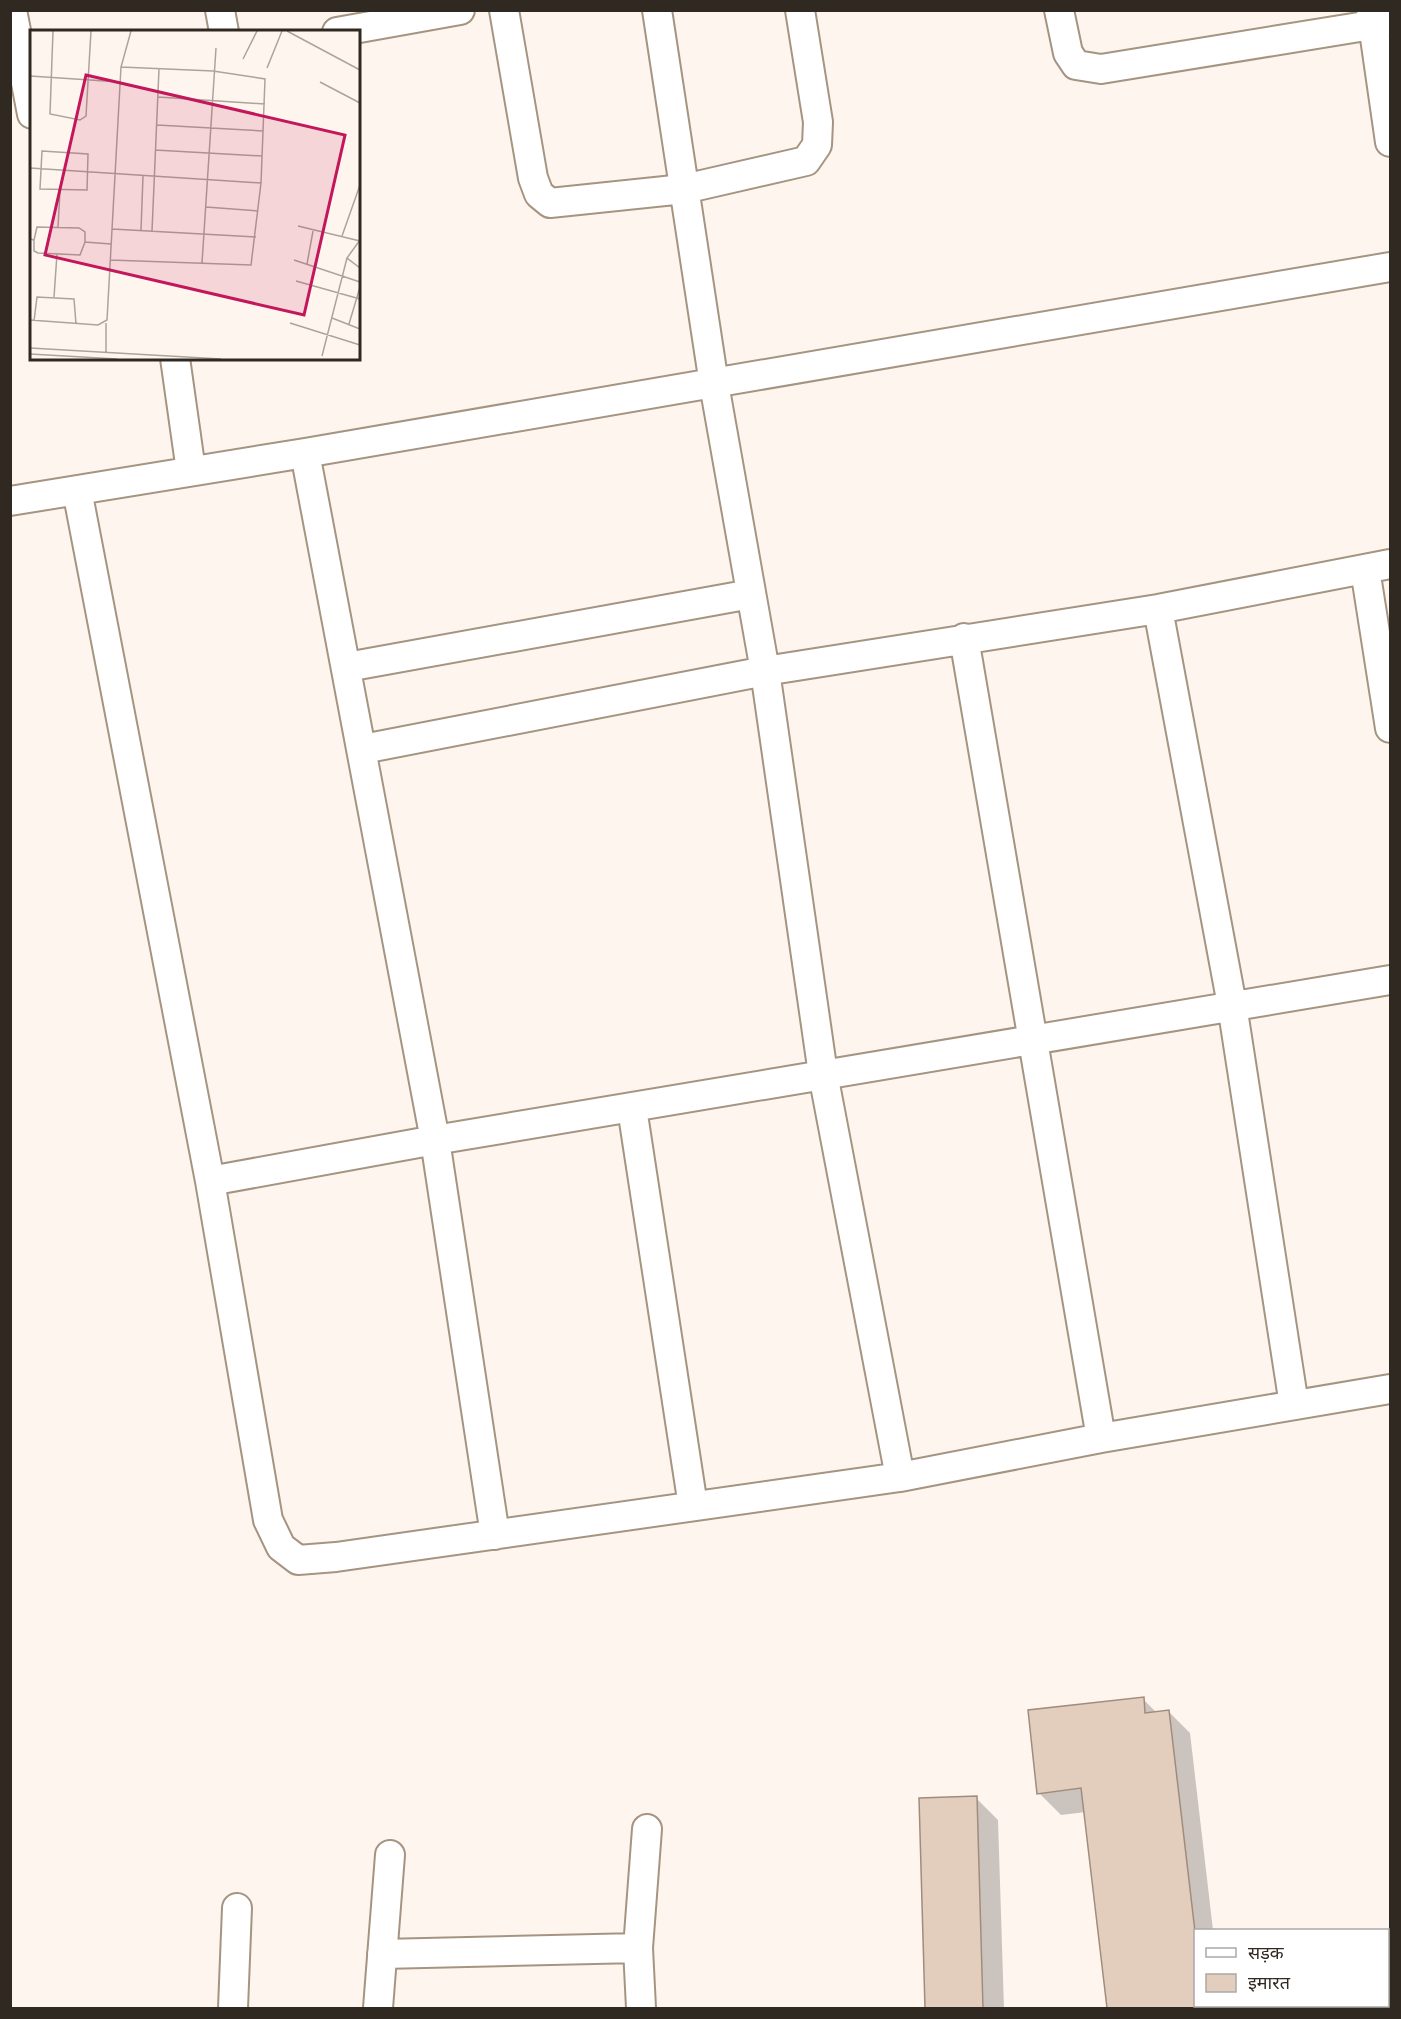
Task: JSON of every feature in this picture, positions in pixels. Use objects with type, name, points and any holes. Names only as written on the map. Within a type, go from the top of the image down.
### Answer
[{"type":"street","points":[[12,10],[23,100]]},
{"type":"street","points":[[220,10],[224,30]]},
{"type":"street","points":[[348,30],[460,10]]},
{"type":"street","points":[[504,10],[533,178],[539,194],[550,203],[570,203],[684,189],[789,167],[806,161],[817,145],[818,122],[800,10]]},
{"type":"street","points":[[657,10],[714,384],[765,671],[823,1074],[900,1478]]},
{"type":"street","points":[[1059,10],[1068,53],[1076,65],[1101,69],[1378,19],[1390,142]]},
{"type":"street","points":[[10,501],[714,384],[1390,267]]},
{"type":"street","points":[[175,360],[191,471]]},
{"type":"street","points":[[305,453],[363,749],[435,1140],[495,1535]]},
{"type":"street","points":[[77,490],[210,1181],[268,1520],[281,1547],[298,1560],[336,1557],[900,1478],[1101,1438],[1390,1389]]},
{"type":"street","points":[[363,749],[765,671],[1158,609],[1378,567],[1390,728]]},
{"type":"street","points":[[347,667],[751,594]]},
{"type":"street","points":[[1158,609],[1232,1005],[1294,1405]]},
{"type":"street","points":[[963,638],[1101,1438]]},
{"type":"street","points":[[210,1181],[435,1140],[1390,980]]},
{"type":"street","points":[[632,1108],[693,1506]]},
{"type":"street","points":[[640,2008],[638,1948],[647,1829]]},
{"type":"street","points":[[378,2008],[390,1855]]},
{"type":"street","points":[[233,2008],[237,1908]]},
{"type":"street","points":[[382,1954],[638,1948]]},
{"type":"building","points":[[1144,1697],[1145,1713],[1169,1710],[1195,1929],[1194,2007],[1203,2008],[1107,2008],[1081,1788],[1037,1794],[1028,1710]]},
{"type":"building","points":[[977,1796],[983,2008],[925,2008],[919,1798]]}]
